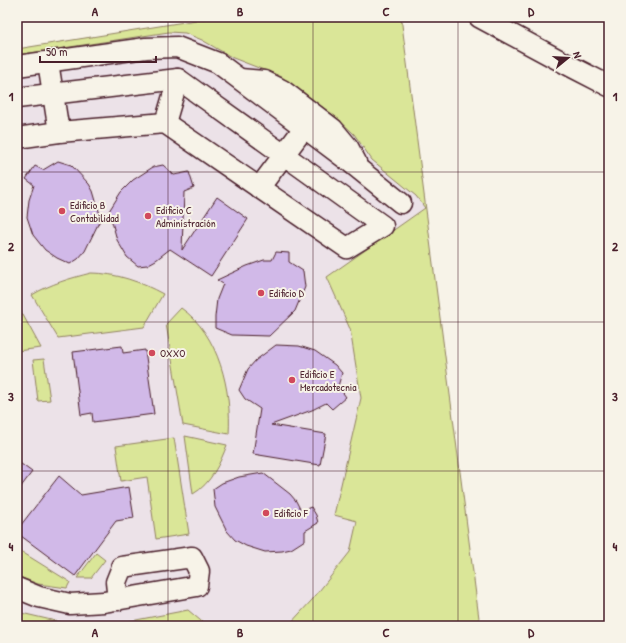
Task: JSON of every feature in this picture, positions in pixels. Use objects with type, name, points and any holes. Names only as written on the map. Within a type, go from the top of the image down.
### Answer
[{"type":"street","points":[[479,17],[609,86]]},
{"type":"street","points":[[17,66],[146,48],[177,47],[218,63],[360,170],[400,203]]},
{"type":"street","points":[[48,62],[59,132]]},
{"type":"street","points":[[165,122],[178,79]]},
{"type":"street","points":[[17,98],[178,79],[384,226],[348,248],[165,122],[59,132],[17,138]]},
{"type":"street","points":[[239,79],[264,81],[282,90],[328,124],[348,147],[360,170]]},
{"type":"street","points":[[259,188],[304,128]]},
{"type":"street","points":[[17,588],[39,597],[70,604],[118,600]]},
{"type":"shaded area","points":[[215,17],[401,17],[480,626],[17,626],[17,49]]},
{"type":"green space","points":[[215,17],[401,17],[480,626],[288,626],[312,600],[350,552],[357,521],[334,515],[361,398],[350,329],[327,277],[425,208],[416,196],[372,160],[354,134],[337,118],[282,77],[233,58],[202,40],[185,33],[169,32],[17,55],[17,49]]},
{"type":"green space","points":[[91,273],[119,276],[163,294],[144,327],[58,338],[32,295],[68,279]]},
{"type":"green space","points":[[17,304],[41,348],[17,351]]},
{"type":"green space","points":[[181,308],[194,319],[214,348],[225,382],[228,400],[229,434],[183,425],[166,324]]},
{"type":"green space","points":[[44,359],[50,400],[38,401],[33,360]]},
{"type":"green space","points":[[185,436],[227,445],[218,466],[210,479],[193,494]]},
{"type":"green space","points":[[174,438],[189,534],[156,539],[147,477],[121,481],[116,446]]},
{"type":"green space","points":[[17,549],[70,582],[67,588],[38,584],[17,576]]},
{"type":"green space","points":[[96,553],[105,560],[91,578],[77,578]]},
{"type":"green space","points":[[188,610],[207,626],[105,626]]},
{"type":"green space","points":[[17,612],[77,626],[17,626]]},
{"type":"building","name":"Edificio B Contabilidad","points":[[58,161],[71,165],[89,184],[93,191],[101,218],[85,251],[78,259],[70,264],[45,250],[33,235],[27,217],[29,200],[34,185],[26,179],[35,166],[43,170]]},
{"type":"building","name":"Edificio C Administración","points":[[163,165],[174,175],[189,172],[194,188],[184,192],[182,250],[217,197],[248,219],[211,276],[170,249],[147,265],[138,266],[127,257],[117,240],[109,211],[121,192],[133,180],[153,167]]},
{"type":"building","name":"Edificio D","points":[[276,252],[289,253],[289,262],[303,271],[305,287],[295,311],[269,336],[232,335],[215,328],[217,299],[223,284],[217,280],[247,266],[264,260],[272,260]]},
{"type":"building","name":"Edificio E Mercadotecnia","points":[[276,345],[299,346],[315,351],[335,365],[342,373],[338,386],[346,397],[332,409],[326,403],[312,410],[271,425],[326,434],[320,465],[253,454],[260,409],[245,399],[239,390],[248,369],[256,360]]},
{"type":"building","points":[[122,346],[123,353],[145,350],[154,414],[93,422],[92,413],[81,415],[73,352]]},
{"type":"building","points":[[17,461],[32,472],[17,492]]},
{"type":"building","name":"Edificio F","points":[[263,473],[290,494],[296,501],[301,511],[311,507],[316,515],[318,523],[305,531],[305,540],[291,549],[265,552],[246,546],[235,540],[227,531],[215,507],[213,489],[222,483],[239,477]]},
{"type":"building","points":[[59,476],[81,495],[129,487],[134,518],[116,521],[75,576],[17,533],[17,530]]},
{"type":"place","name":"Edificio B Contabilidad","points":[[62,211]]},
{"type":"place","name":"Edificio C Administración","points":[[148,216]]},
{"type":"place","name":"Edificio D","points":[[261,293]]},
{"type":"place","name":"OXXO","points":[[152,353]]},
{"type":"place","name":"Edificio E Mercadotecnia","points":[[292,380]]},
{"type":"place","name":"Edificio F","points":[[266,513]]}]
